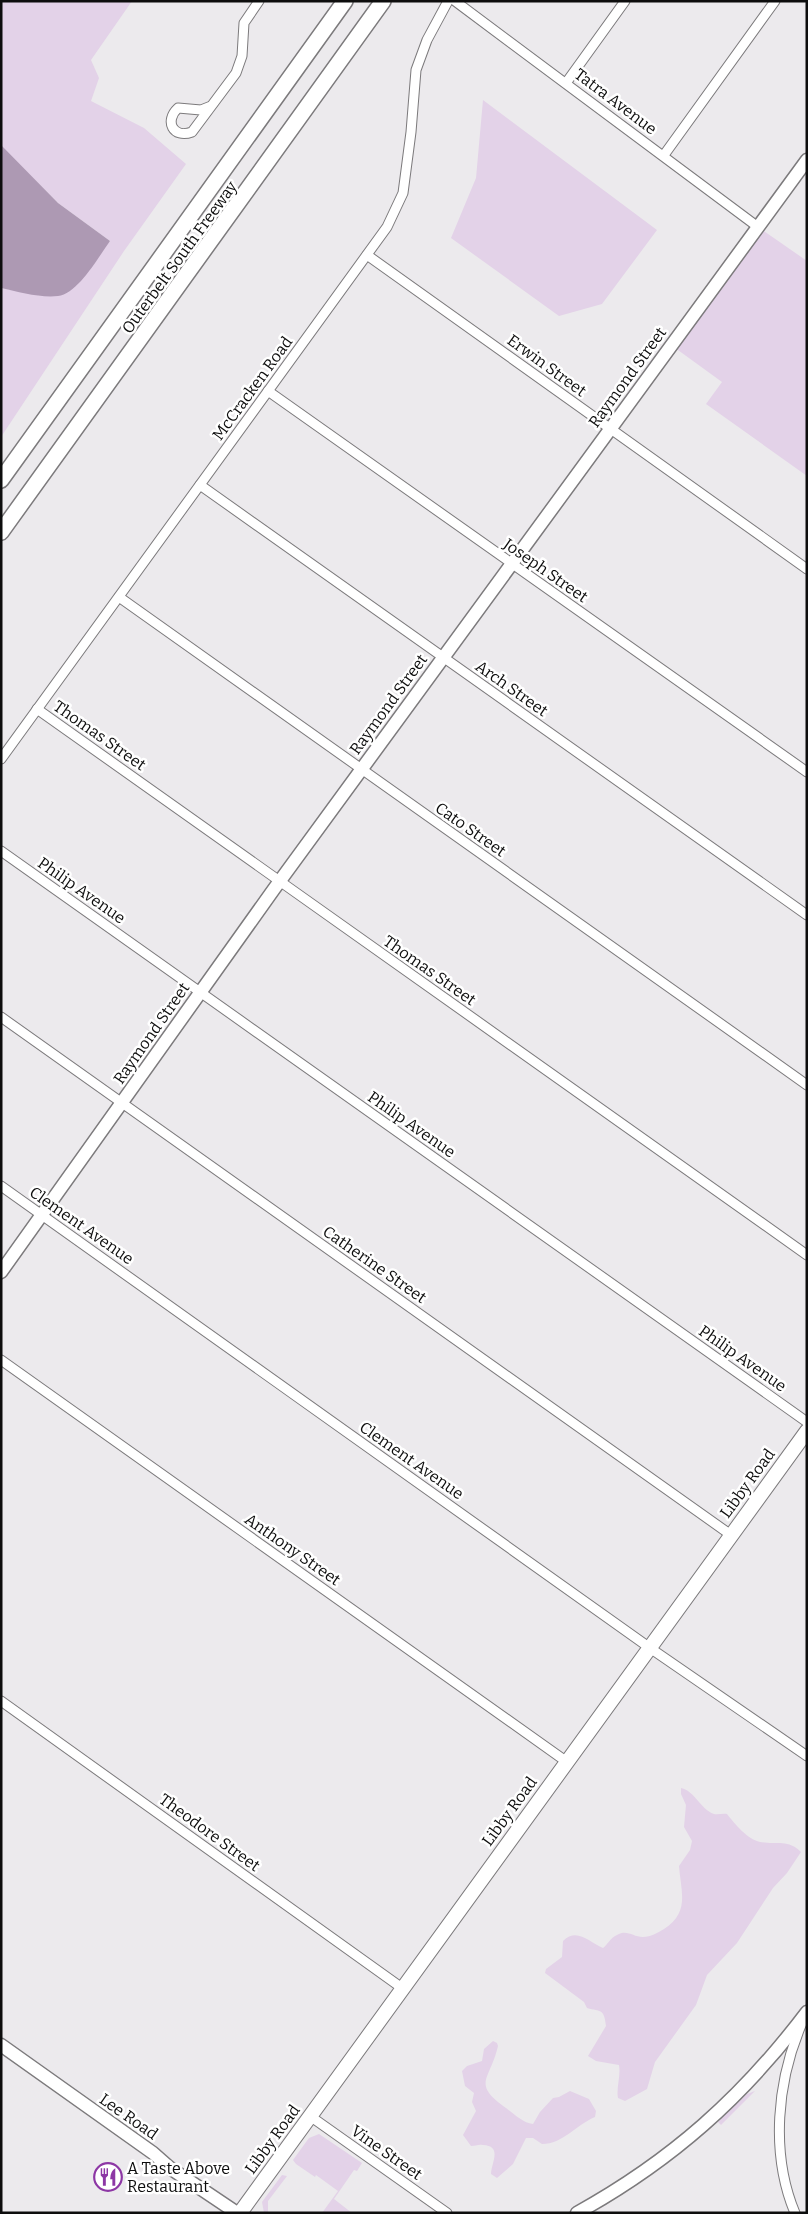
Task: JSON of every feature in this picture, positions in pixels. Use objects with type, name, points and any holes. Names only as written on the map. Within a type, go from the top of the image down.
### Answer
[{"type":"highway","name":"Outerbelt South Freeway","points":[[1,480],[344,1]]},
{"type":"highway","name":"Outerbelt South Freeway","points":[[1,532],[383,1]]},
{"type":"main road","name":"Libby Road","points":[[239,2213],[807,1430]]},
{"type":"street","points":[[211,106],[201,110],[178,108],[172,114],[170,122],[173,129],[178,134],[185,135],[192,132],[236,73],[242,56],[244,23],[258,1]]},
{"type":"street","name":"McCracken Road","points":[[1,759],[387,227],[403,193],[412,132],[416,70],[427,40],[448,1]]},
{"type":"street","name":"Tatra Avenue","points":[[455,1],[758,227]]},
{"type":"street","points":[[566,82],[626,1]]},
{"type":"street","points":[[664,156],[775,1]]},
{"type":"street","name":"Raymond Street","points":[[1,1272],[279,881],[807,160]]},
{"type":"street","name":"Erwin Street","points":[[367,255],[807,569]]},
{"type":"street","name":"Joseph Street","points":[[268,391],[807,772]]},
{"type":"street","name":"Arch Street","points":[[200,485],[807,915]]},
{"type":"street","name":"Cato Street","points":[[118,597],[807,1085]]},
{"type":"street","name":"Thomas Street","points":[[37,709],[807,1255]]},
{"type":"street","name":"Philip Avenue","points":[[1,851],[807,1422]]},
{"type":"street","name":"Catherine Street","points":[[1,1017],[731,1535]]},
{"type":"street","name":"Clement Avenue","points":[[1,1186],[650,1648],[807,1756]]},
{"type":"street","name":"Anthony Street","points":[[1,1360],[567,1762]]},
{"type":"street","name":"Theodore Street","points":[[1,1701],[402,1988]]},
{"type":"street","points":[[795,2213],[789,2196],[781,2159],[781,2102],[789,2060],[807,2013]]},
{"type":"street","points":[[577,2213],[647,2171],[711,2120],[749,2082],[807,2013]]},
{"type":"street","name":"Lee Road","points":[[1,2045],[153,2153],[170,2168],[239,2213]]},
{"type":"street","name":"Vine Street","points":[[310,2116],[447,2213]]},
{"type":"shaded area","points":[[1,1],[132,1],[91,60],[99,78],[91,101],[144,128],[186,164],[124,251],[1,437],[1,288],[43,296],[110,241],[58,203],[2,147]]},
{"type":"shaded area","points":[[483,100],[657,230],[602,304],[559,316],[451,238],[476,178]]},
{"type":"shaded area","points":[[1,145],[58,203],[110,241],[80,282],[66,294],[44,296],[1,288]]},
{"type":"shaded area","points":[[758,227],[807,261],[807,476],[706,404],[722,382],[671,345]]},
{"type":"shaded area","points":[[681,1788],[690,1793],[709,1812],[727,1814],[750,1838],[760,1842],[791,1845],[801,1852],[787,1873],[773,1888],[737,1943],[707,1975],[696,2005],[655,2062],[647,2089],[625,2101],[618,2098],[619,2065],[596,2061],[588,2056],[606,2026],[603,2013],[587,2008],[584,2002],[545,1973],[546,1969],[562,1957],[563,1941],[568,1937],[578,1935],[603,1948],[621,1933],[643,1937],[654,1935],[664,1929],[678,1916],[682,1901],[679,1866],[690,1850],[692,1841],[684,1827],[686,1805],[681,1794]]},
{"type":"shaded area","points":[[493,2041],[498,2046],[488,2074],[486,2087],[495,2100],[519,2118],[533,2124],[540,2112],[553,2098],[570,2091],[589,2099],[596,2111],[595,2117],[556,2141],[542,2144],[533,2138],[526,2138],[513,2164],[497,2178],[491,2174],[494,2156],[493,2148],[481,2145],[471,2146],[463,2135],[476,2111],[472,2102],[474,2093],[465,2086],[462,2071],[467,2066],[482,2061],[484,2049]]},
{"type":"shaded area","points":[[755,2091],[721,2125],[718,2122],[747,2094]]},
{"type":"shaded area","points":[[319,2134],[362,2163],[357,2171],[354,2170],[334,2199],[352,2213],[322,2213],[338,2191],[316,2175],[315,2177],[296,2164],[293,2160],[309,2138]]},
{"type":"shaded area","points":[[282,2175],[287,2176],[268,2201],[268,2213],[264,2213],[262,2202]]},
{"type":"place","name":"A Taste Above Restaurant","points":[[108,2177]]}]
